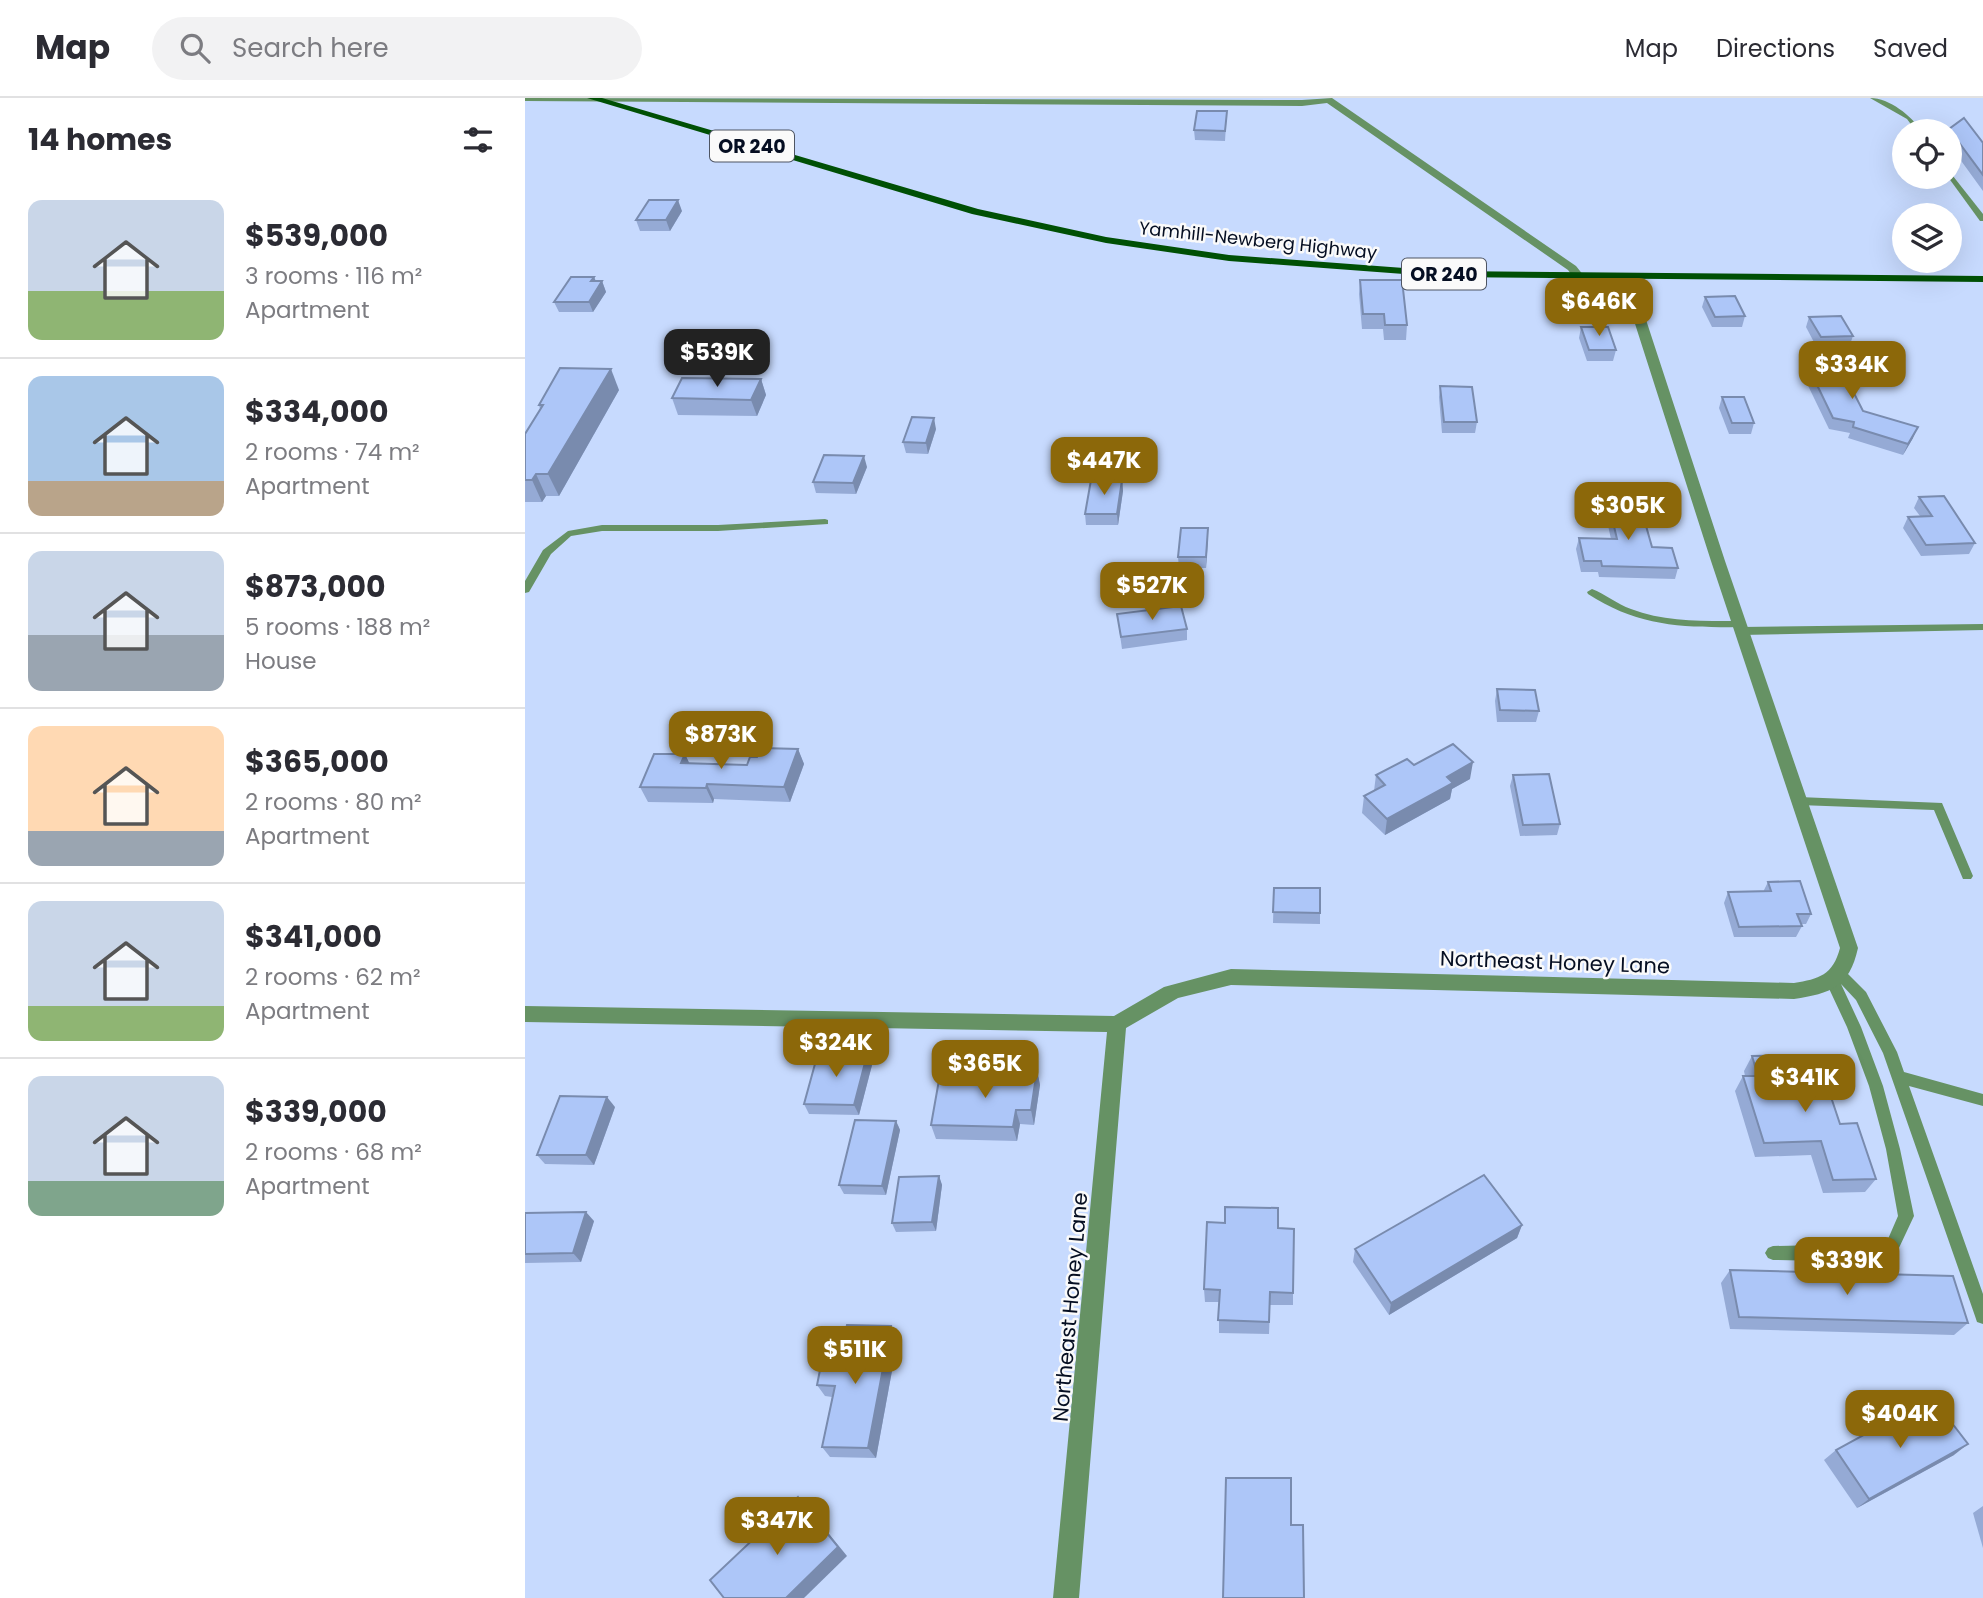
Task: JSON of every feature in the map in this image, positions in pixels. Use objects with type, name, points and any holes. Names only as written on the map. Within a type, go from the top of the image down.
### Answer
[{"type":"main road","name":"Yamhill-Newberg Highway","points":[[592,98],[925,198],[1106,240],[1229,258],[1330,268],[1578,276],[1983,279]]},
{"type":"street","points":[[525,98],[1289,103],[1327,99],[1572,268],[1578,276]]},
{"type":"street","points":[[1626,277],[1740,627],[1849,948],[1846,968],[1836,977]]},
{"type":"street","name":"Northeast Honey Lane","points":[[1066,1598],[1117,1024],[1156,997],[1192,984],[1231,977],[1794,991],[1826,986],[1836,977]]},
{"type":"street","points":[[525,1014],[1117,1024]]},
{"type":"lane","points":[[1873,98],[1910,119]]},
{"type":"lane","points":[[1961,189],[1983,219]]},
{"type":"lane","points":[[525,590],[547,552],[568,534],[602,528],[718,528],[825,522]]},
{"type":"lane","points":[[1592,592],[1616,610],[1664,621],[1740,627],[1983,627]]},
{"type":"lane","points":[[1799,801],[1938,806],[1967,876]]},
{"type":"lane","points":[[1836,977],[1861,996],[1877,1021],[1900,1077],[1983,1316]]},
{"type":"lane","points":[[1773,1253],[1865,1251],[1893,1245],[1906,1216],[1893,1149],[1876,1086],[1836,977]]},
{"type":"lane","points":[[1900,1077],[1983,1100]]},
{"type":"building","points":[[1197,111],[1227,111],[1225,131],[1194,130]]},
{"type":"building","points":[[1964,118],[1983,143],[1983,175],[1962,147]]},
{"type":"building","points":[[649,200],[678,200],[666,220],[636,220]]},
{"type":"building","points":[[571,277],[594,277],[591,281],[602,281],[589,302],[554,302]]},
{"type":"building","points":[[1360,280],[1402,280],[1407,325],[1385,325],[1384,314],[1363,314]]},
{"type":"building","points":[[1735,296],[1745,316],[1715,317],[1705,297]]},
{"type":"building","points":[[1841,316],[1853,336],[1821,337],[1809,317]]},
{"type":"building","points":[[1581,327],[1608,327],[1616,350],[1589,350]]},
{"type":"building","points":[[1803,356],[1835,356],[1863,411],[1918,427],[1908,444],[1853,427],[1854,422],[1833,418]]},
{"type":"building","points":[[560,368],[611,369],[548,474],[536,474],[532,480],[525,480],[525,434],[543,405],[539,405]]},
{"type":"building","points":[[682,378],[761,379],[751,400],[672,398]]},
{"type":"building","points":[[1440,386],[1472,387],[1477,422],[1444,422]]},
{"type":"building","points":[[1722,397],[1744,397],[1754,423],[1732,423]]},
{"type":"building","points":[[912,417],[934,418],[926,443],[903,442]]},
{"type":"building","points":[[824,455],[864,456],[853,483],[813,482]]},
{"type":"building","points":[[1091,480],[1122,480],[1117,514],[1085,514]]},
{"type":"building","points":[[1944,496],[1975,543],[1926,545],[1908,517],[1932,516],[1919,497]]},
{"type":"building","points":[[1608,501],[1639,501],[1652,547],[1672,548],[1678,568],[1602,566],[1601,561],[1584,561],[1579,538],[1617,539]]},
{"type":"building","points":[[1181,528],[1208,528],[1206,557],[1178,557]]},
{"type":"building","points":[[1181,606],[1187,629],[1121,637],[1117,614]]},
{"type":"building","points":[[1497,689],[1535,690],[1539,711],[1500,710]]},
{"type":"building","points":[[1453,744],[1473,762],[1447,777],[1453,783],[1387,819],[1364,796],[1385,785],[1376,775],[1407,759],[1414,765]]},
{"type":"building","points":[[760,748],[798,749],[784,787],[707,784],[706,788],[640,787],[654,754],[685,754],[681,763],[747,765],[750,757],[757,757]]},
{"type":"building","points":[[1549,774],[1560,824],[1523,825],[1513,775]]},
{"type":"building","points":[[1800,881],[1811,914],[1797,914],[1802,926],[1739,927],[1728,892],[1771,891],[1768,882]]},
{"type":"building","points":[[1274,888],[1320,888],[1320,913],[1273,912]]},
{"type":"building","points":[[818,1053],[867,1055],[854,1105],[804,1104]]},
{"type":"building","points":[[1808,1055],[1815,1076],[1824,1076],[1840,1124],[1857,1123],[1876,1179],[1833,1180],[1821,1141],[1764,1143],[1743,1076],[1758,1076],[1752,1056]]},
{"type":"building","points":[[995,1069],[1037,1070],[1031,1110],[1016,1110],[1013,1127],[931,1125],[939,1080],[993,1081]]},
{"type":"building","points":[[560,1096],[607,1097],[586,1155],[537,1155]]},
{"type":"building","points":[[855,1120],[896,1121],[882,1186],[839,1185]]},
{"type":"building","points":[[1484,1175],[1522,1225],[1391,1303],[1355,1249]]},
{"type":"building","points":[[939,1176],[932,1222],[892,1223],[899,1177]]},
{"type":"building","points":[[1225,1207],[1278,1208],[1278,1228],[1294,1229],[1293,1293],[1270,1292],[1269,1322],[1218,1320],[1220,1290],[1204,1289],[1207,1222],[1225,1223]]},
{"type":"building","points":[[586,1212],[573,1253],[525,1254],[525,1213]]},
{"type":"building","points":[[1730,1270],[1953,1276],[1968,1323],[1739,1317]]},
{"type":"building","points":[[847,1325],[891,1326],[868,1448],[822,1447],[835,1386],[817,1385],[822,1360],[839,1360]]},
{"type":"building","points":[[1938,1405],[1968,1444],[1869,1499],[1836,1450],[1900,1415],[1905,1422]]},
{"type":"building","points":[[1226,1478],[1291,1478],[1291,1525],[1303,1525],[1304,1598],[1223,1598]]},
{"type":"building","points":[[798,1497],[838,1547],[786,1598],[724,1598],[710,1580]]}]
